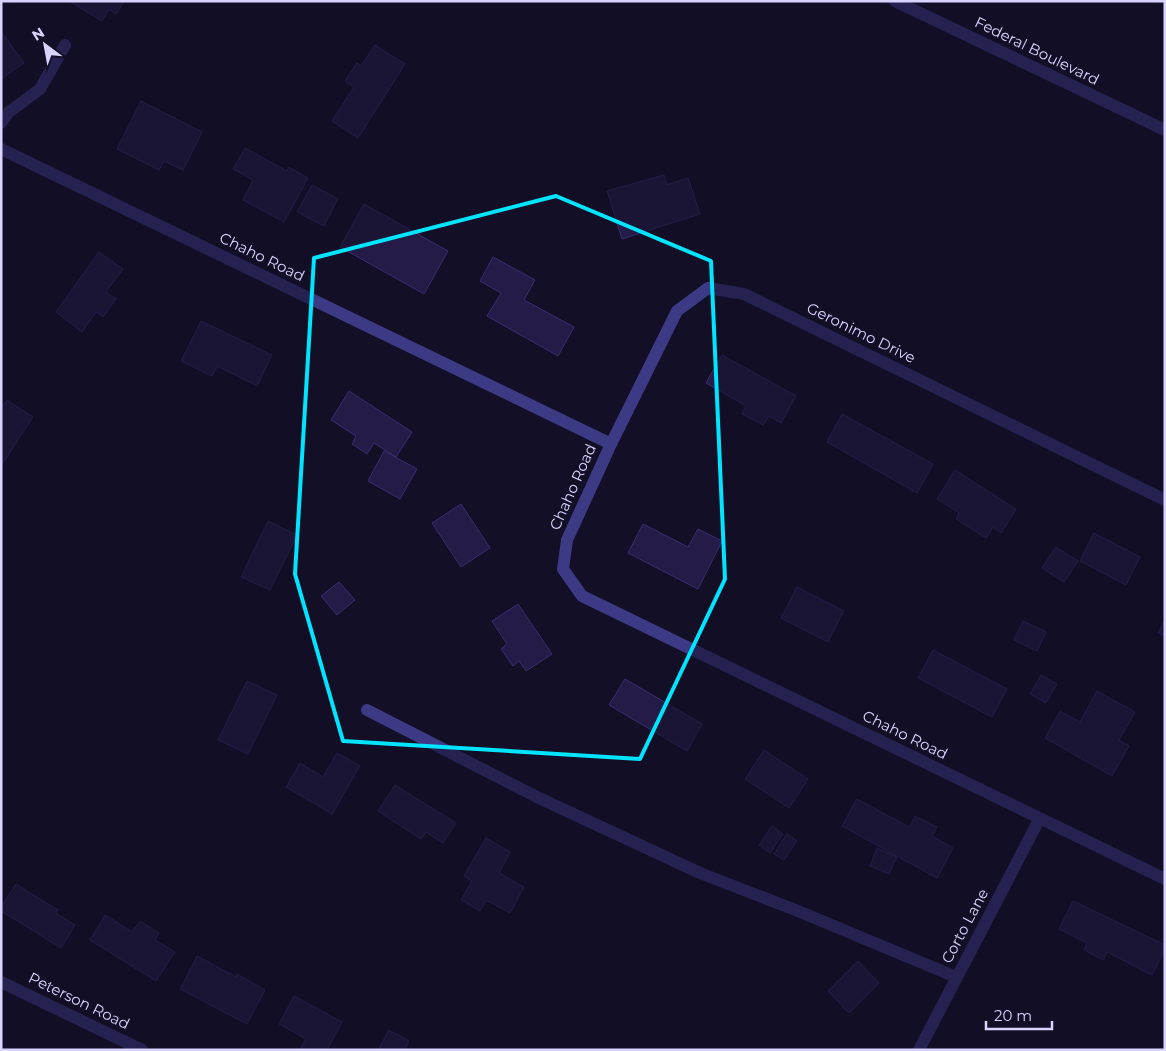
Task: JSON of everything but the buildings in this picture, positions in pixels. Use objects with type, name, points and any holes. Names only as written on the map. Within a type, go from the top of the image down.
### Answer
[{"type":"street","name":"Federal Boulevard","points":[[895,1],[1165,130]]},
{"type":"street","points":[[1,123],[9,112],[40,89],[65,46]]},
{"type":"street","name":"Chaho Road","points":[[1,149],[610,444],[567,540],[563,570],[582,596],[1165,879]]},
{"type":"street","name":"Geronimo Drive","points":[[610,444],[678,312],[708,288],[744,294],[1165,500]]},
{"type":"street","points":[[367,710],[539,798],[700,873],[798,911],[956,977]]},
{"type":"street","name":"Corto Lane","points":[[920,1050],[956,977],[1040,818]]},
{"type":"street","name":"Peterson Road","points":[[1,982],[142,1050]]},
{"type":"highlighted area","points":[[556,196],[711,261],[725,579],[640,759],[343,741],[295,574],[314,258]]}]
